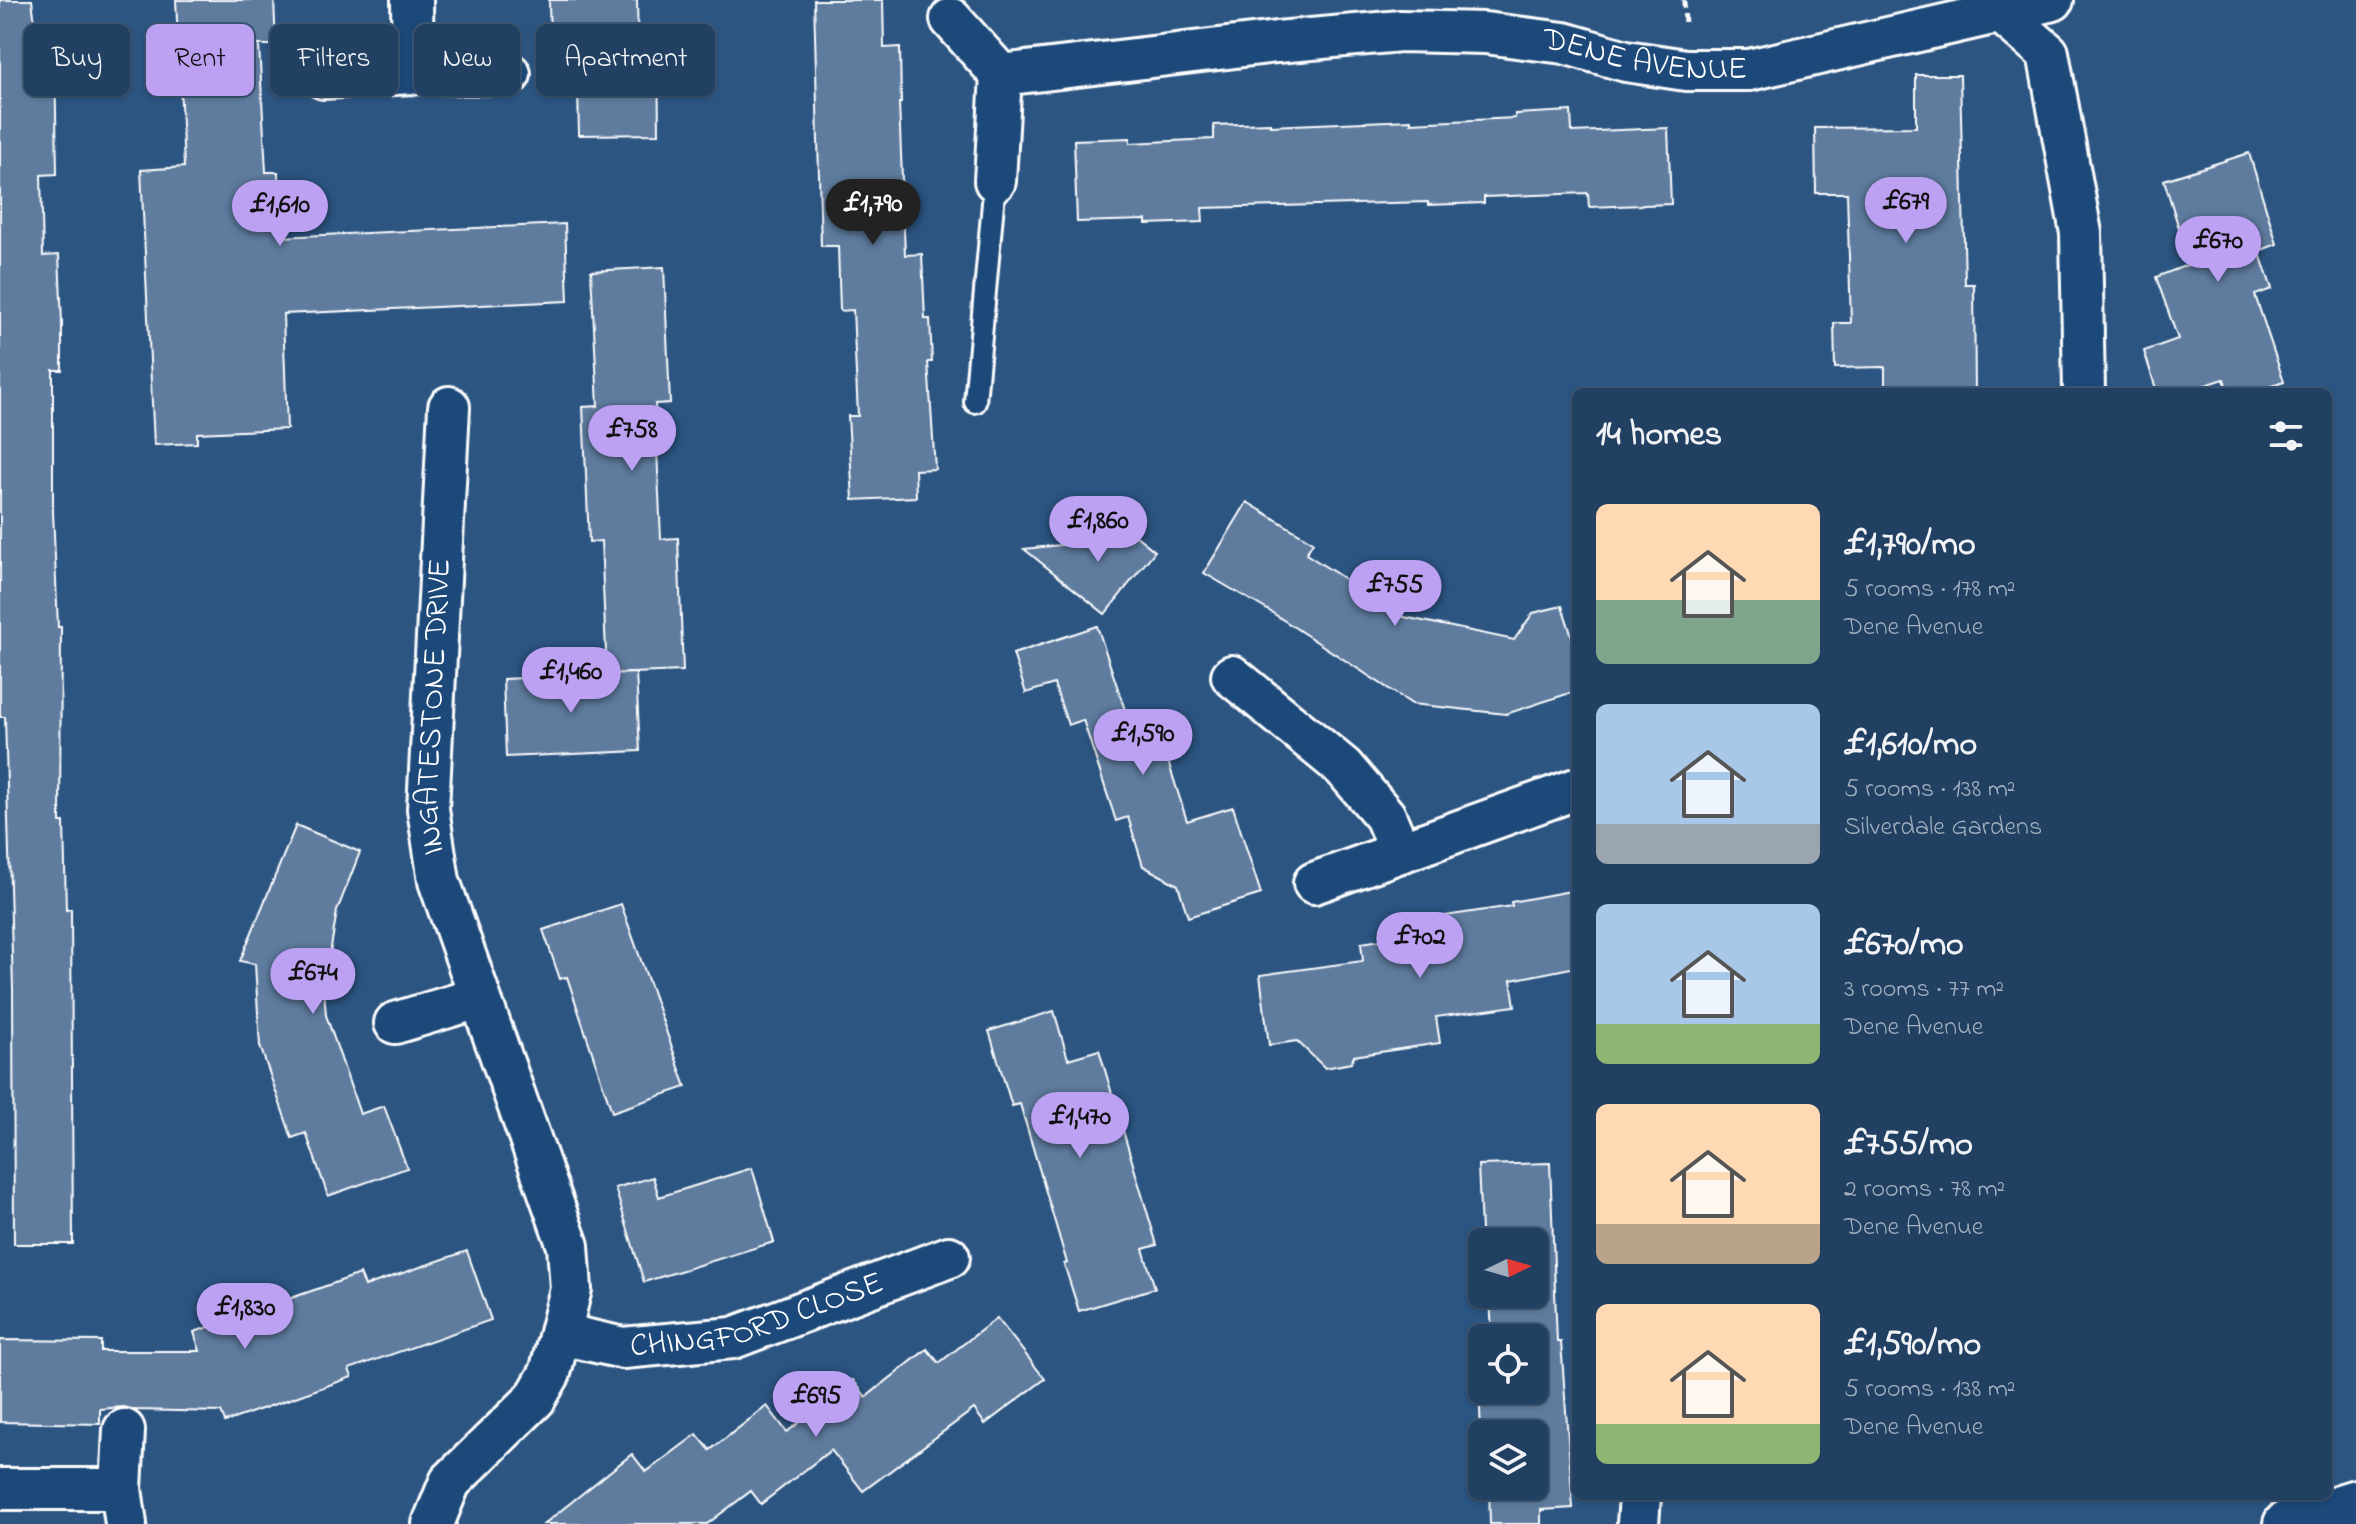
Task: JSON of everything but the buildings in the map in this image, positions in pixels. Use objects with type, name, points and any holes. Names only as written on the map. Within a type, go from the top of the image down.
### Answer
[{"type":"street","points":[[398,74],[413,73],[412,0]]},
{"type":"street","name":"DENE AVENUE","points":[[1001,75],[1277,42],[1401,31],[1485,33],[1564,43],[1626,61],[1686,70],[1749,70],[2053,0]]},
{"type":"street","points":[[2000,12],[2048,53],[2081,233],[2084,388]]},
{"type":"street","points":[[951,19],[1001,75],[995,181]]},
{"type":"street","name":"INGATESTONE DRIVE","points":[[433,1524],[450,1482],[535,1399],[550,1373],[571,1289],[568,1246],[439,881],[428,809],[449,407]]},
{"type":"street","points":[[1232,676],[1343,767],[1385,816],[1400,851]]},
{"type":"street","points":[[1314,883],[1572,790]]},
{"type":"street","points":[[395,1023],[478,998]]},
{"type":"street","name":"CHINGFORD CLOSE","points":[[561,1334],[623,1348],[733,1338],[949,1257]]},
{"type":"street","points":[[0,1489],[124,1506],[124,1430]]},
{"type":"street","points":[[1638,1524],[1640,1500]]},
{"type":"street","points":[[2290,1514],[2356,1502]]},
{"type":"lane","points":[[975,402],[995,181]]}]
